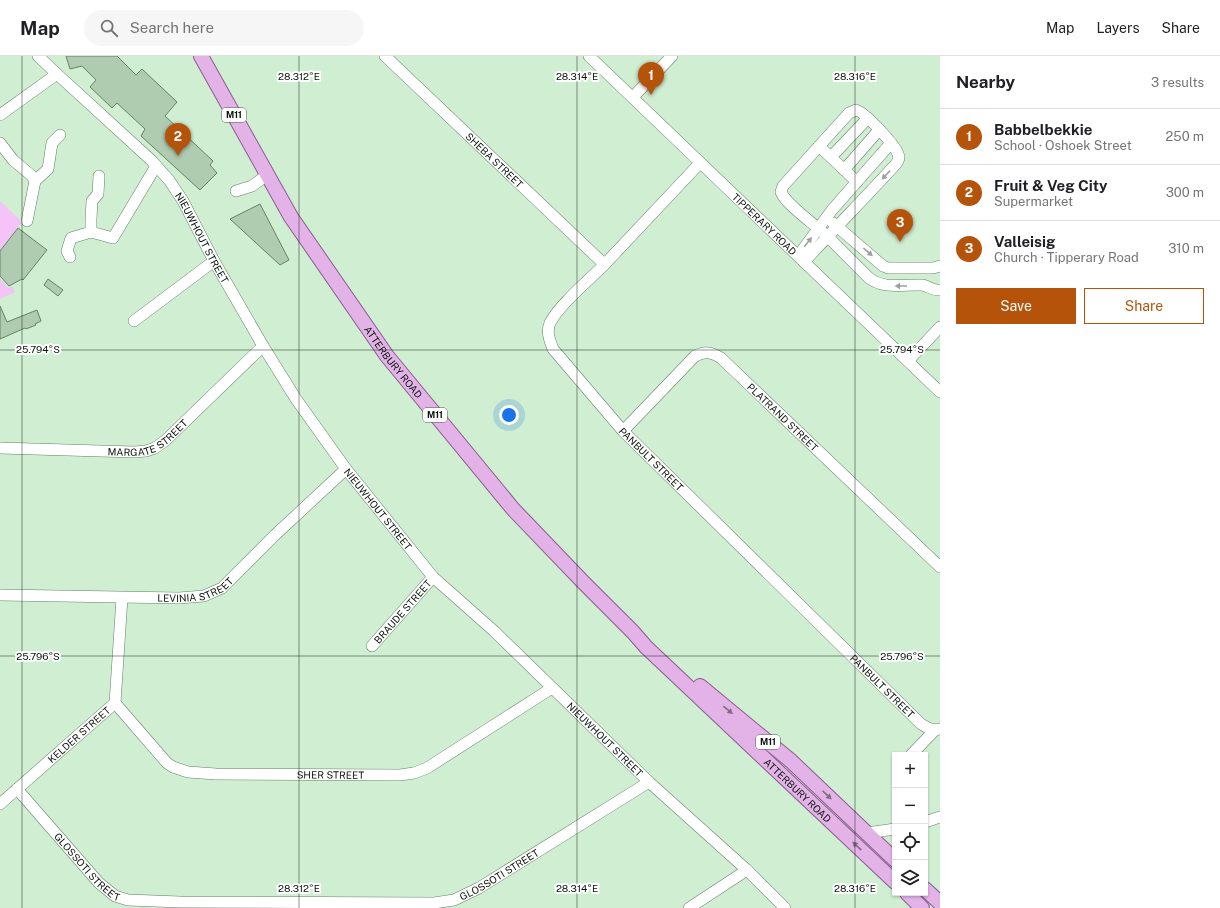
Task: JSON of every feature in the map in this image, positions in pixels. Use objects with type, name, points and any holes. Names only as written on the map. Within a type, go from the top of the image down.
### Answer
[{"type":"main road","name":"ATTERBURY ROAD","points":[[201,56],[267,175],[307,240],[392,362],[513,509],[646,647],[892,879]]},
{"type":"main road","name":"ATTERBURY ROAD","points":[[633,632],[651,643],[712,696],[791,761],[892,857]]},
{"type":"main road","points":[[928,892],[940,903]]},
{"type":"main road","points":[[910,896],[922,908]]},
{"type":"street","name":"NIEUWHOUT STREET","points":[[38,56],[156,166],[176,190],[214,261],[263,346],[296,399],[346,469],[434,577],[494,631],[649,782],[747,870],[786,908]]},
{"type":"street","name":"SHEBA STREET","points":[[385,56],[604,264]]},
{"type":"street","name":"TIPPERARY ROAD","points":[[589,56],[940,392]]},
{"type":"street","points":[[632,97],[672,56]]},
{"type":"street","points":[[0,115],[56,74]]},
{"type":"street","points":[[801,259],[828,237],[898,162],[898,154],[891,143],[860,111],[853,111],[849,113],[783,186],[781,192],[788,203],[819,228],[828,237],[875,282],[886,286],[922,285],[934,290],[940,290]]},
{"type":"street","points":[[831,157],[868,118]]},
{"type":"street","points":[[844,170],[879,130]]},
{"type":"street","points":[[27,221],[35,181],[48,169],[52,142],[60,135]]},
{"type":"street","points":[[0,143],[13,160],[32,176],[35,181]]},
{"type":"street","points":[[801,259],[819,228],[832,210],[891,143]]},
{"type":"street","points":[[819,146],[856,182]]},
{"type":"street","name":"PANBULT STREET","points":[[700,163],[559,310],[550,323],[549,338],[553,349],[623,431],[921,724],[928,728],[937,729]]},
{"type":"street","points":[[70,257],[67,251],[71,238],[91,232],[112,238],[156,166]]},
{"type":"street","points":[[236,191],[252,186],[267,175]]},
{"type":"street","points":[[91,232],[92,201],[98,194],[99,176]]},
{"type":"street","points":[[826,218],[838,226],[883,266],[893,269],[937,267],[928,287]]},
{"type":"street","points":[[134,321],[214,261]]},
{"type":"street","points":[[875,282],[883,266]]},
{"type":"street","points":[[908,361],[940,327]]},
{"type":"street","name":"MARGATE STREET","points":[[0,448],[134,452],[146,451],[155,448],[166,440],[263,346]]},
{"type":"street","name":"PLATRAND STREET","points":[[623,431],[695,356],[709,352],[716,354],[940,566]]},
{"type":"street","name":"LEVINIA STREET","points":[[0,595],[122,598],[204,596],[222,588],[275,535],[346,469]]},
{"type":"street","name":"BRAUDE STREET","points":[[372,646],[434,577]]},
{"type":"street","name":"KELDER STREET","points":[[0,804],[115,703],[122,598]]},
{"type":"street","name":"SHER STREET","points":[[115,703],[166,763],[188,772],[216,774],[400,775],[414,773],[426,768],[552,688]]},
{"type":"street","points":[[914,752],[937,729]]},
{"type":"street","name":"GLOSSOTI STREET","points":[[17,789],[99,883],[115,896],[128,900],[238,905],[434,903],[454,900],[479,888],[649,782]]},
{"type":"street","points":[[928,821],[940,817]]},
{"type":"street","points":[[867,833],[892,829]]},
{"type":"street","points":[[689,908],[747,870]]},
{"type":"shaded area","points":[[0,201],[22,222],[0,251]]},
{"type":"shaded area","points":[[0,279],[8,288],[12,286],[15,292],[0,299]]},
{"type":"building","points":[[66,56],[117,56],[136,75],[142,69],[177,102],[165,116],[213,161],[210,165],[217,173],[200,190],[141,136],[145,129],[117,103],[112,108],[90,87],[96,80],[82,66],[70,69]]},
{"type":"building","points":[[260,204],[289,260],[280,265],[230,219]]},
{"type":"building","points":[[18,228],[47,250],[23,280],[22,279],[9,286],[0,276],[0,251]]},
{"type":"building","points":[[48,279],[63,290],[58,296],[44,285]]},
{"type":"building","points":[[0,306],[7,322],[37,310],[41,321],[35,324],[36,325],[0,339]]},
{"type":"place","name":"Babbelbekkie","points":[[651,95]]},
{"type":"place","name":"Fruit & Veg City","points":[[178,156]]},
{"type":"place","name":"Valleisig","points":[[900,242]]}]
